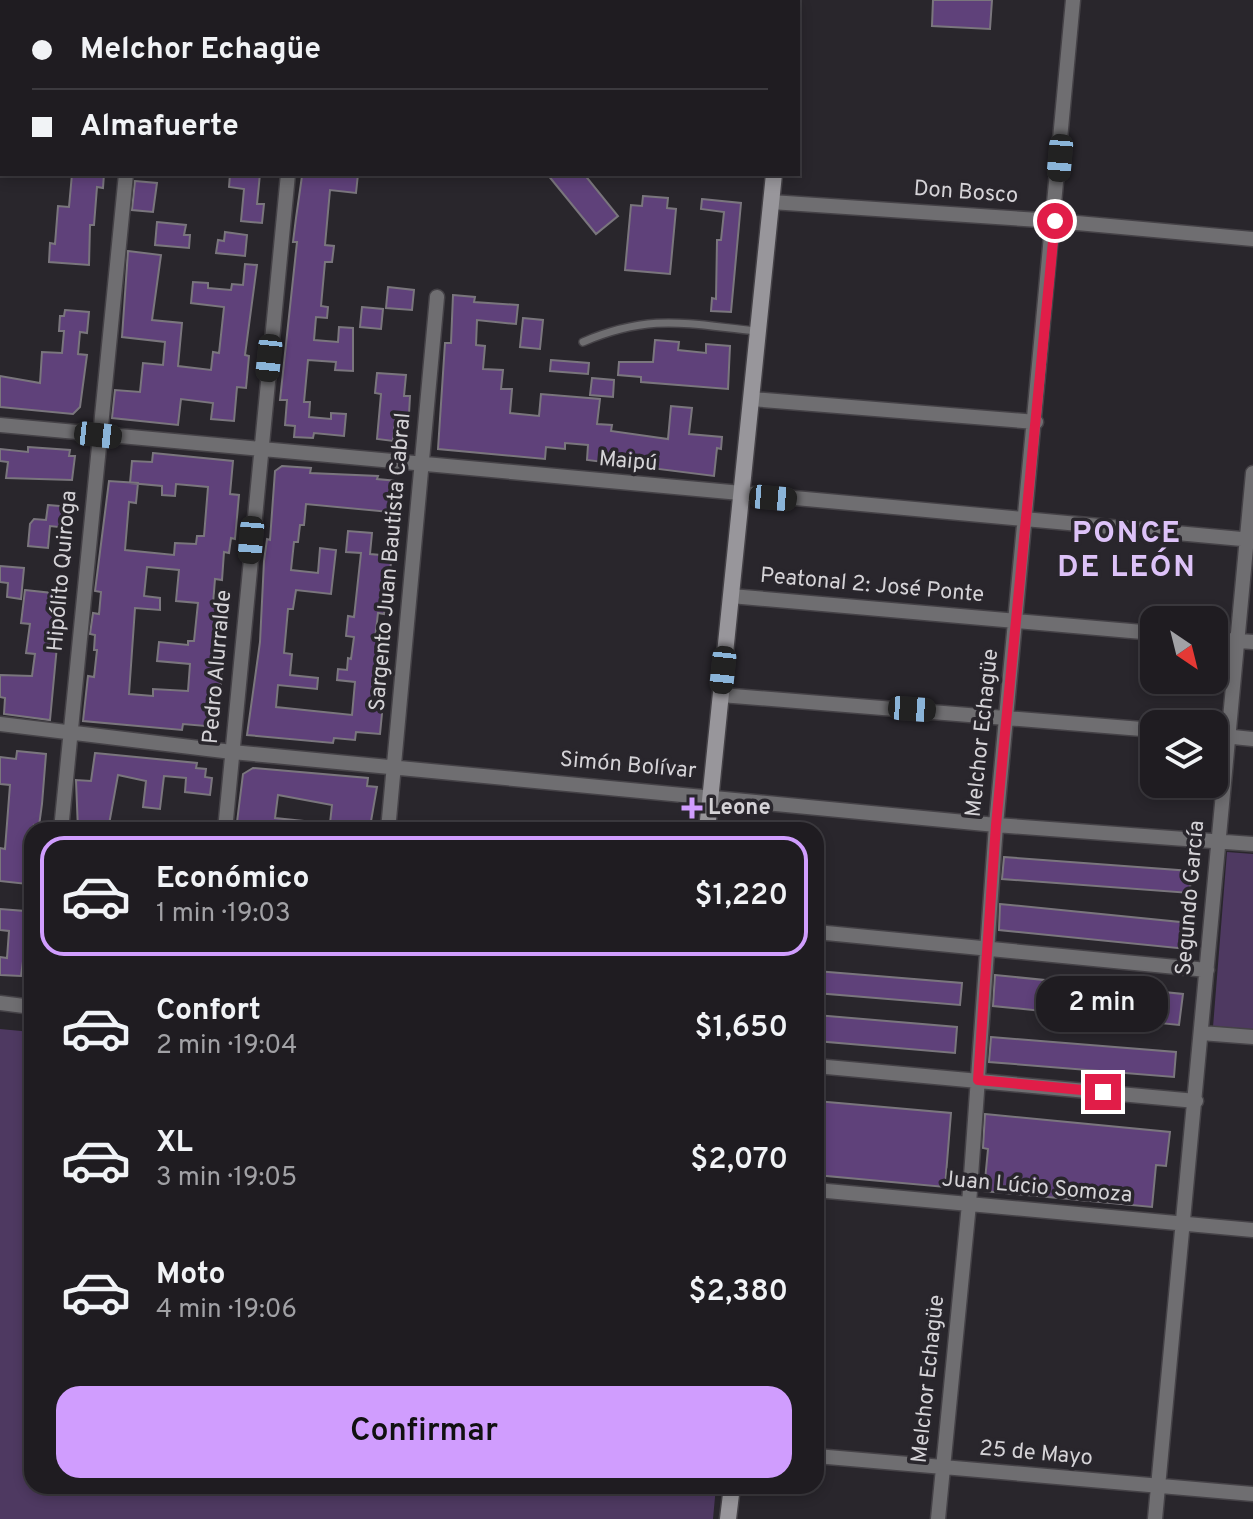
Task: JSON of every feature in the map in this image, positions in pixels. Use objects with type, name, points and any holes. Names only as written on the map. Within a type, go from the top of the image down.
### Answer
[{"type":"main road","points":[[708,822],[774,176]]},
{"type":"main road","points":[[728,1519],[731,1494]]},
{"type":"street","name":"Melchor Echagüe","points":[[938,1519],[969,1204],[996,825],[1027,522],[1073,0]]},
{"type":"street","name":"Hipólito Quiroga","points":[[62,822],[126,176]]},
{"type":"street","name":"Pedro Alurralde","points":[[226,822],[288,176]]},
{"type":"street","name":"Don Bosco","points":[[771,202],[1055,221],[1253,239]]},
{"type":"street","name":"Sargento Juan Bautista Cabral","points":[[389,822],[437,297]]},
{"type":"street","points":[[751,399],[1036,422]]},
{"type":"street","name":"Maipú","points":[[0,425],[1027,522],[1250,540]]},
{"type":"street","name":"Segundo García","points":[[1224,710],[1250,540],[1253,473]]},
{"type":"street","name":"Peatonal 2: José Ponte","points":[[731,596],[1140,632]]},
{"type":"street","points":[[1228,640],[1253,642]]},
{"type":"street","points":[[721,695],[1140,729]]},
{"type":"street","name":"Simón Bolívar","points":[[0,724],[232,752],[996,825],[1253,844]]},
{"type":"street","points":[[1228,737],[1253,739]]},
{"type":"street","name":"Segundo García","points":[[1155,1519],[1196,1101],[1218,798]]},
{"type":"street","points":[[824,933],[1207,970]]},
{"type":"street","points":[[0,1003],[24,1006]]},
{"type":"street","points":[[1201,1033],[1253,1037]]},
{"type":"street","points":[[824,1067],[1196,1101]]},
{"type":"street","name":"Juan Lúcio Somoza","points":[[824,1191],[1253,1230]]},
{"type":"street","name":"25 de Mayo","points":[[824,1457],[1253,1494]]},
{"type":"lane","points":[[583,342],[616,328],[654,321],[756,331]]},
{"type":"shaded area","points":[[1227,852],[1253,854],[1253,1030],[1213,1027]]},
{"type":"shaded area","points":[[0,1029],[24,1031],[24,1494],[715,1494],[713,1519],[0,1519]]},
{"type":"building","points":[[933,0],[992,0],[990,29],[932,26]]},
{"type":"building","points":[[72,176],[104,176],[103,188],[97,187],[94,225],[90,225],[89,265],[49,262],[50,243],[55,244],[58,206],[69,207]]},
{"type":"building","points":[[230,176],[260,176],[257,204],[264,204],[262,223],[241,221],[244,189],[229,187]]},
{"type":"building","points":[[302,176],[358,176],[356,193],[330,190],[325,245],[334,246],[332,262],[325,262],[321,306],[328,307],[327,318],[316,317],[314,340],[338,342],[339,327],[353,328],[353,371],[335,370],[336,362],[308,360],[304,402],[310,402],[309,417],[331,419],[331,413],[346,414],[344,436],[314,433],[313,438],[294,437],[295,426],[285,425],[287,400],[280,400],[297,242],[293,242]]},
{"type":"building","points":[[549,176],[586,176],[618,216],[596,234]]},
{"type":"building","points":[[135,181],[157,183],[153,212],[132,210]]},
{"type":"building","points":[[643,196],[668,198],[667,208],[676,209],[670,274],[625,270],[631,205],[642,206]]},
{"type":"building","points":[[702,199],[741,203],[731,312],[711,311],[712,298],[716,299],[717,240],[721,240],[724,212],[701,209]]},
{"type":"building","points":[[157,222],[186,225],[184,235],[190,235],[189,248],[155,245]]},
{"type":"building","points":[[225,232],[247,235],[245,256],[216,253],[218,240],[224,241]]},
{"type":"building","points":[[128,251],[161,255],[152,320],[182,323],[178,366],[211,370],[213,352],[219,353],[224,307],[191,303],[193,282],[208,283],[208,288],[231,290],[232,284],[243,285],[245,264],[257,265],[245,355],[249,356],[246,388],[237,387],[234,421],[211,419],[213,403],[181,399],[178,425],[112,418],[115,390],[140,392],[143,363],[163,365],[165,342],[122,337]]},
{"type":"building","points":[[388,287],[414,290],[412,310],[386,308]]},
{"type":"building","points":[[453,295],[475,297],[474,302],[518,305],[516,324],[477,320],[476,345],[485,346],[483,369],[503,370],[501,389],[512,389],[510,413],[539,416],[541,394],[600,399],[597,424],[612,425],[611,431],[668,439],[671,406],[692,408],[689,434],[722,437],[721,449],[717,448],[714,476],[587,460],[588,445],[565,443],[565,449],[546,447],[545,459],[438,449],[445,343],[451,343]]},
{"type":"building","points":[[362,307],[383,309],[381,329],[360,327]]},
{"type":"building","points":[[65,310],[89,312],[87,333],[80,332],[78,354],[87,355],[80,407],[73,414],[0,407],[0,376],[40,383],[42,352],[62,353],[64,331],[59,331],[60,316],[64,316]]},
{"type":"building","points":[[523,318],[543,320],[540,349],[520,347]]},
{"type":"building","points":[[655,340],[679,342],[678,350],[706,353],[706,344],[730,346],[728,389],[641,382],[641,377],[618,375],[619,362],[653,362]]},
{"type":"building","points":[[551,360],[589,363],[588,374],[550,371]]},
{"type":"building","points":[[377,373],[406,375],[404,396],[410,396],[409,414],[396,413],[393,441],[377,439],[381,394],[375,393]]},
{"type":"building","points":[[592,378],[614,380],[613,397],[590,395]]},
{"type":"building","points":[[28,447],[70,450],[69,456],[75,456],[72,480],[6,478],[8,462],[0,461],[0,449],[28,452]]},
{"type":"building","points":[[153,453],[233,461],[230,494],[239,495],[235,539],[231,538],[229,553],[224,552],[222,580],[215,579],[213,604],[219,605],[217,624],[226,625],[217,727],[183,724],[182,730],[83,721],[88,676],[94,677],[97,650],[94,650],[95,635],[90,634],[93,613],[99,614],[101,592],[95,591],[109,481],[130,482],[132,461],[152,462]],"holes":[[[138,484],[162,486],[162,495],[175,496],[176,484],[208,487],[204,536],[197,536],[196,544],[175,543],[174,555],[125,550],[129,502],[136,503]],[[147,567],[179,570],[176,601],[198,603],[194,641],[188,641],[188,645],[159,642],[157,661],[190,664],[188,691],[153,689],[153,696],[129,694],[135,608],[160,610],[160,598],[144,596]]]},
{"type":"building","points":[[282,466],[311,468],[310,473],[378,476],[377,479],[398,481],[403,488],[400,513],[306,504],[304,525],[300,525],[298,542],[294,542],[291,570],[318,573],[320,548],[336,550],[331,594],[296,590],[293,609],[288,609],[284,653],[292,654],[290,675],[318,678],[317,689],[278,685],[276,707],[352,715],[355,682],[337,680],[338,669],[347,670],[348,658],[351,659],[354,637],[346,636],[348,616],[354,617],[361,553],[346,552],[348,531],[372,533],[370,554],[392,556],[384,614],[378,613],[375,639],[383,640],[376,703],[383,703],[380,734],[356,732],[355,740],[334,738],[333,743],[247,735],[260,642],[264,561],[267,539],[270,540],[275,471]]},
{"type":"building","points":[[48,505],[71,507],[68,528],[50,526],[48,548],[28,546],[30,524],[34,519],[46,520]]},
{"type":"building","points":[[0,566],[24,568],[21,599],[7,597],[8,583],[0,582]]},
{"type":"building","points":[[25,590],[52,593],[50,613],[60,614],[50,720],[4,714],[5,698],[0,697],[0,675],[32,676],[35,654],[26,653],[30,624],[21,623]]},
{"type":"building","points":[[17,751],[46,754],[40,822],[24,822],[24,884],[0,881],[0,848],[5,849],[10,785],[0,784],[0,757],[16,759]]},
{"type":"building","points":[[95,753],[197,763],[196,768],[206,769],[205,777],[212,778],[210,795],[185,792],[186,778],[164,776],[160,809],[143,807],[146,781],[118,775],[109,822],[78,822],[76,780],[91,781]]},
{"type":"building","points":[[253,768],[368,778],[367,786],[377,787],[371,822],[330,822],[332,805],[278,795],[275,818],[313,822],[237,822],[243,774]]},
{"type":"building","points":[[1004,857],[1191,871],[1190,893],[1002,879]]},
{"type":"building","points":[[1000,904],[1190,923],[1187,949],[999,930]]},
{"type":"building","points":[[0,909],[24,911],[21,976],[0,975],[0,957],[7,958],[9,931],[0,930]]},
{"type":"building","points":[[824,972],[962,983],[960,1005],[824,994]]},
{"type":"building","points":[[995,975],[1183,994],[1179,1025],[993,1006]]},
{"type":"building","points":[[824,1016],[957,1027],[955,1053],[824,1042]]},
{"type":"building","points":[[991,1037],[1176,1052],[1174,1077],[989,1062]]},
{"type":"building","points":[[824,1102],[951,1113],[945,1187],[824,1176]]},
{"type":"building","points":[[985,1114],[1170,1132],[1166,1166],[1156,1165],[1152,1207],[984,1191],[988,1149],[983,1148]]},
{"type":"place","name":"Leone","points":[[692,808]]},
{"type":"district","name":"PONCE DE LEÓN","points":[[1127,551]]},
{"type":"route","points":[[1055,221],[996,825],[978,1080],[1103,1092]]}]
